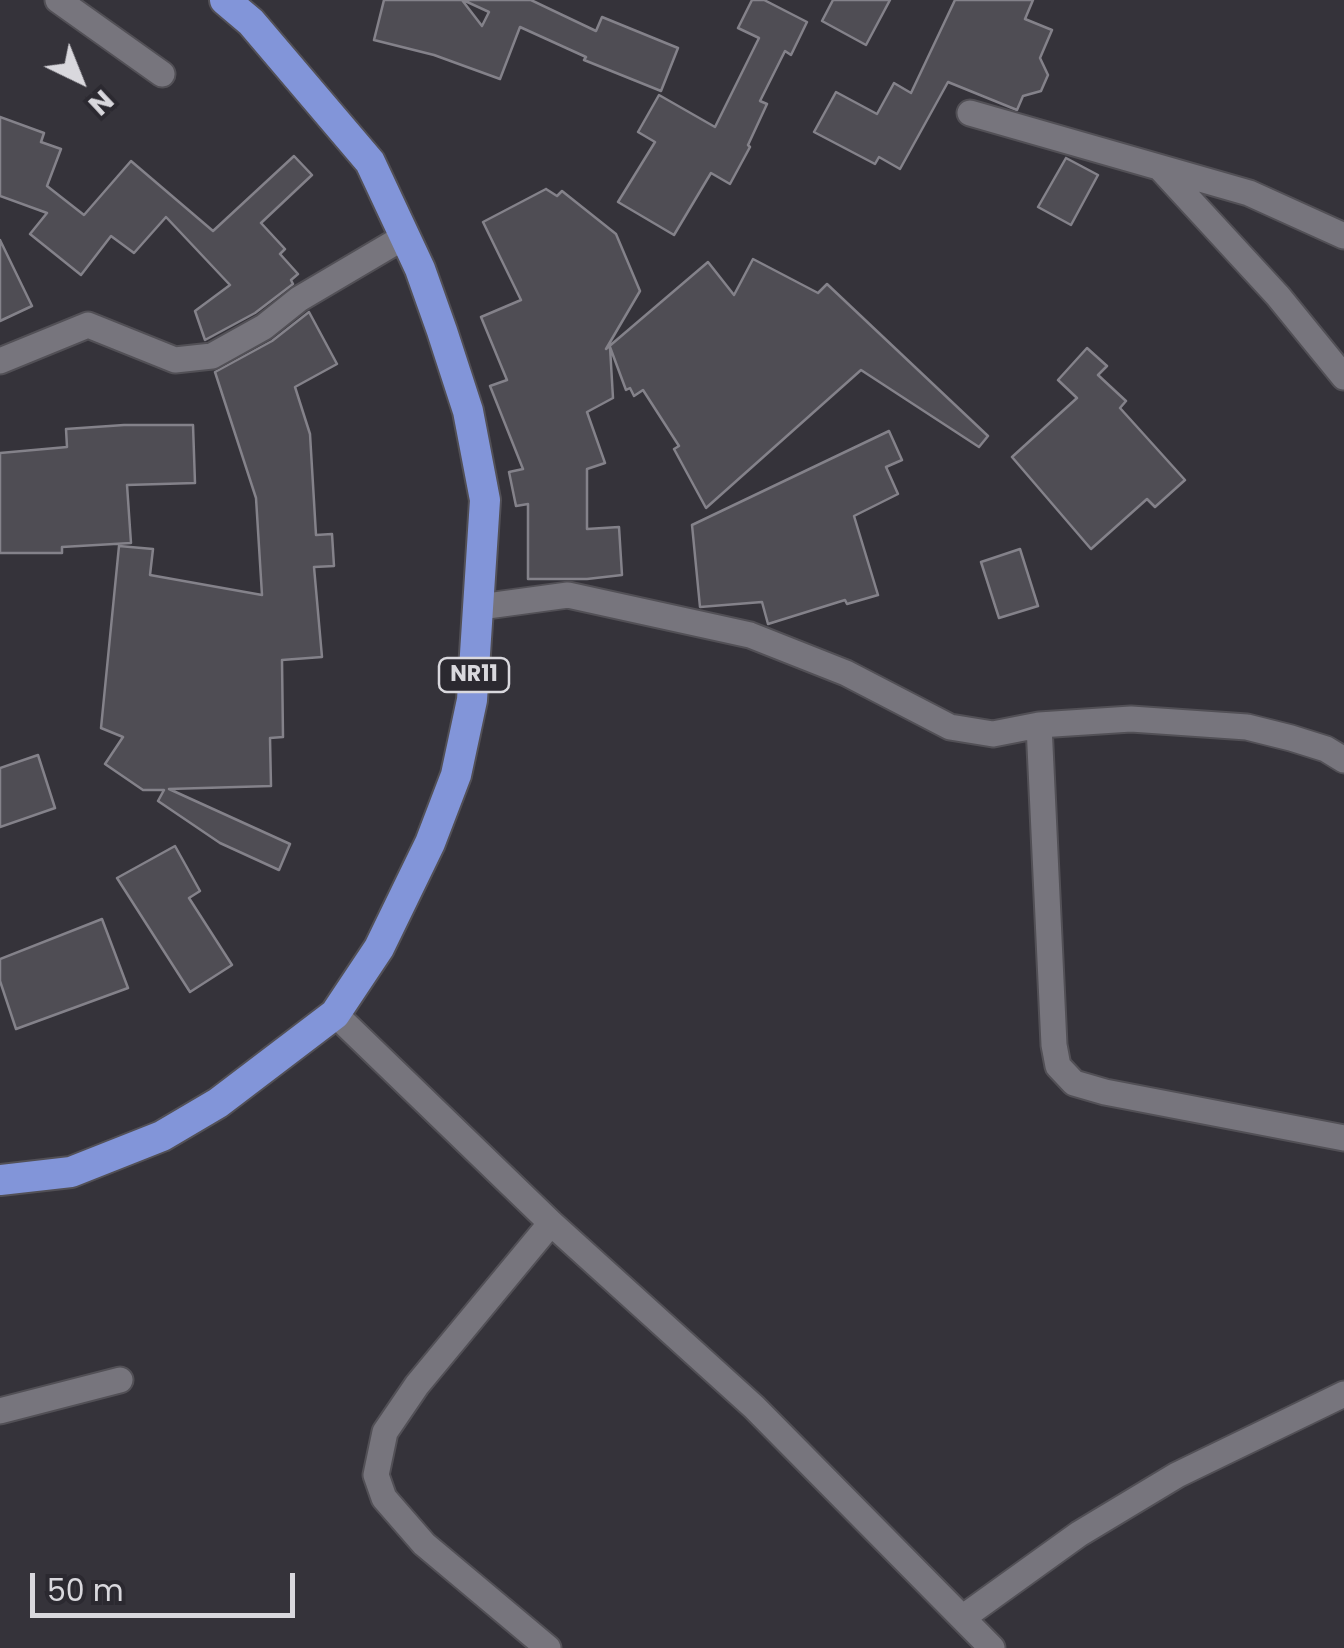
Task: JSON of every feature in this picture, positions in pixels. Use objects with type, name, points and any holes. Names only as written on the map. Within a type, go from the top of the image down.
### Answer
[{"type":"highway","name":"NR11","points":[[0,1180],[70,1172],[162,1136],[218,1103],[334,1014],[379,948],[408,890],[456,775],[472,700],[484,500],[468,411],[420,269],[370,162],[251,22],[225,0]]},
{"type":"street","points":[[58,0],[162,74]]},
{"type":"street","points":[[970,113],[1248,193],[1344,236]]},
{"type":"street","points":[[1162,170],[1278,296],[1344,376]]},
{"type":"street","points":[[0,361],[88,325],[176,360],[212,356],[264,328],[299,299],[404,237]]},
{"type":"street","points":[[480,607],[568,595],[750,635],[846,673],[950,726],[992,734],[1039,725],[1131,719],[1247,727],[1308,743],[1344,760]]},
{"type":"street","points":[[1039,725],[1058,1066],[1074,1083],[1105,1092],[1344,1138]]},
{"type":"street","points":[[334,1014],[550,1224],[754,1407],[965,1616],[992,1648]]},
{"type":"street","points":[[548,1648],[424,1544],[384,1498],[376,1475],[385,1432],[417,1385],[550,1224]]},
{"type":"street","points":[[0,1411],[120,1380]]},
{"type":"street","points":[[965,1616],[1079,1534],[1177,1475],[1344,1394]]},
{"type":"building","points":[[384,0],[462,0],[482,26],[489,12],[463,0],[531,0],[596,31],[602,17],[678,48],[661,91],[584,60],[586,57],[520,27],[500,79],[434,55],[374,40]]},
{"type":"building","points":[[752,0],[764,0],[807,22],[791,55],[785,51],[760,101],[767,104],[730,184],[711,173],[674,235],[618,202],[655,142],[638,132],[659,95],[715,127],[759,38],[738,28]]},
{"type":"building","points":[[833,0],[890,0],[866,45],[822,21]]},
{"type":"building","points":[[955,0],[1033,0],[1025,19],[1052,30],[1040,58],[1048,75],[1041,91],[1023,96],[1017,110],[948,82],[900,169],[879,157],[875,164],[814,132],[836,92],[877,114],[894,83],[911,93]]},
{"type":"building","points":[[0,117],[44,133],[41,142],[61,149],[47,186],[84,215],[131,161],[213,231],[294,156],[312,175],[261,223],[285,249],[280,254],[298,274],[291,280],[293,284],[255,313],[205,340],[195,311],[230,285],[166,217],[134,253],[111,236],[81,275],[30,234],[47,213],[0,196]]},
{"type":"building","points":[[1066,158],[1098,175],[1071,225],[1038,207]]},
{"type":"building","points":[[546,189],[557,196],[562,191],[616,234],[640,291],[606,349],[708,262],[734,295],[753,259],[818,293],[827,284],[988,436],[979,447],[861,370],[706,508],[674,449],[679,446],[643,390],[634,396],[630,388],[626,390],[610,347],[613,398],[587,412],[605,463],[587,469],[587,529],[619,527],[622,575],[528,579],[528,504],[516,506],[509,472],[523,469],[490,386],[507,380],[481,317],[521,300],[483,222]]},
{"type":"building","points":[[0,240],[32,306],[0,321]]},
{"type":"building","points":[[309,312],[337,364],[295,387],[310,434],[316,535],[332,534],[334,566],[314,567],[322,657],[282,660],[283,737],[270,738],[271,786],[169,789],[290,844],[279,870],[220,843],[158,801],[164,790],[143,790],[105,764],[123,737],[101,728],[119,546],[153,549],[150,575],[262,595],[256,498],[215,372],[272,341]]},
{"type":"building","points":[[1087,348],[1107,366],[1098,375],[1126,401],[1120,408],[1185,480],[1155,507],[1147,499],[1091,549],[1012,457],[1077,398],[1058,380]]},
{"type":"building","points":[[193,425],[195,483],[127,485],[131,543],[62,547],[62,553],[0,553],[0,453],[67,447],[66,429]]},
{"type":"building","points":[[889,431],[902,460],[886,467],[898,494],[854,516],[878,595],[847,604],[845,600],[768,624],[762,602],[700,607],[692,525]]},
{"type":"building","points":[[1020,549],[1038,606],[999,618],[981,562]]},
{"type":"building","points":[[38,755],[55,808],[0,827],[0,768]]},
{"type":"building","points":[[175,846],[200,891],[189,898],[232,965],[190,992],[117,878]]},
{"type":"building","points":[[102,919],[128,988],[16,1029],[0,981],[0,959]]}]
